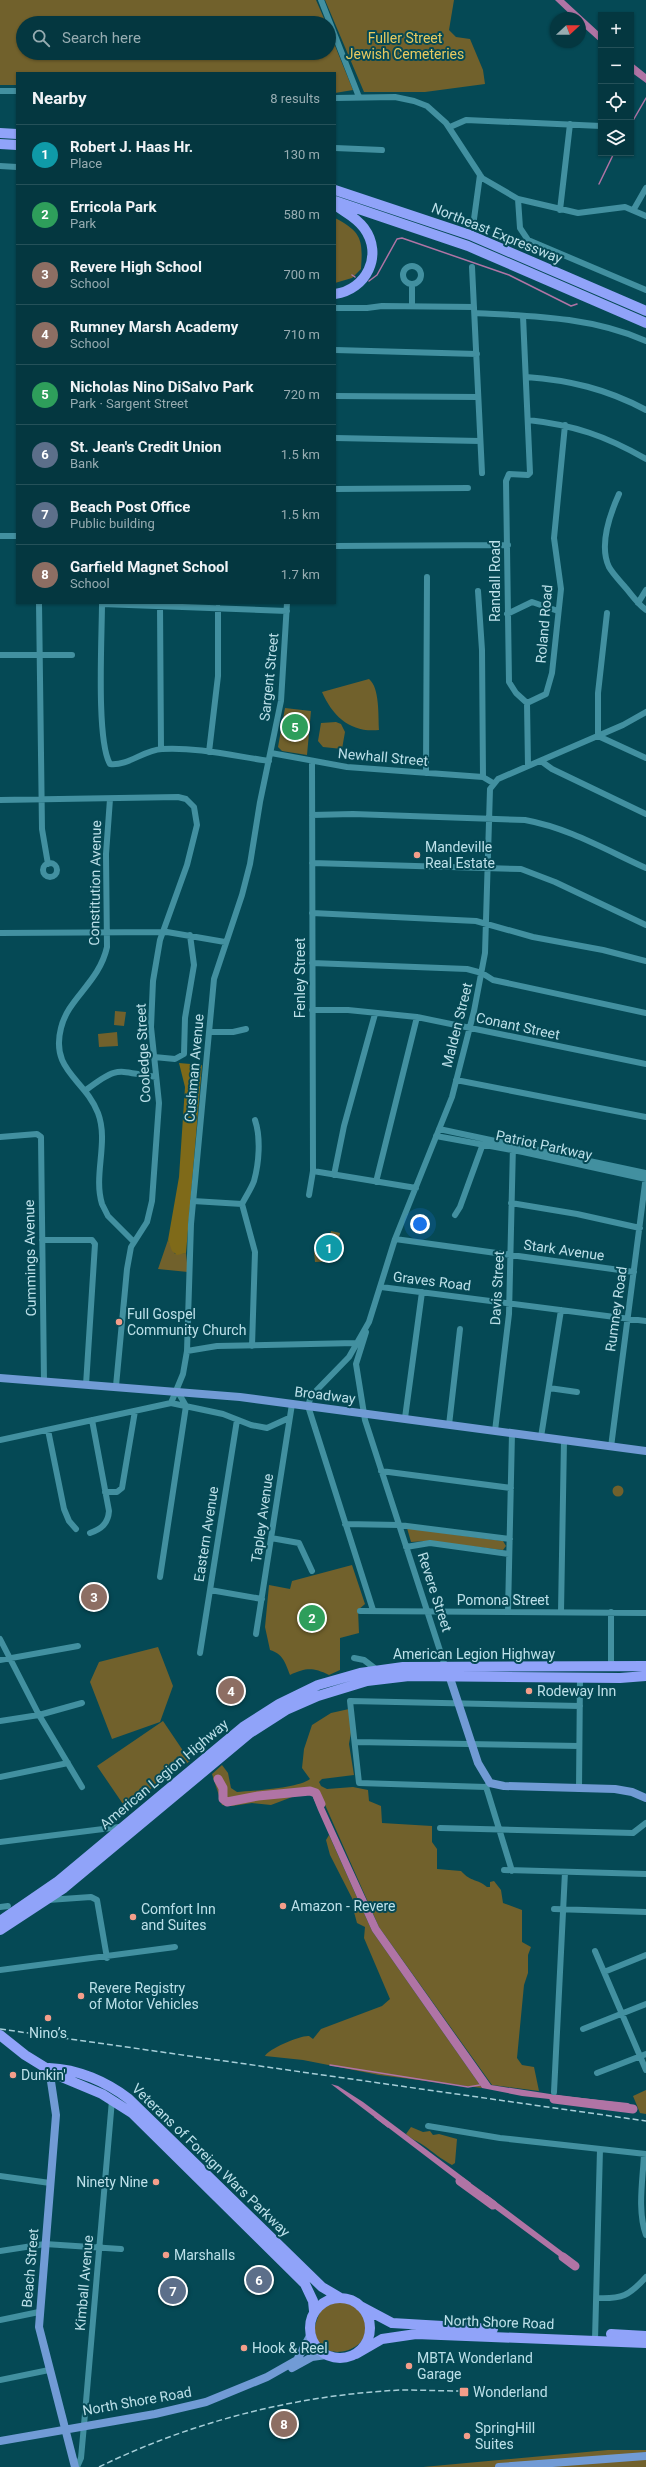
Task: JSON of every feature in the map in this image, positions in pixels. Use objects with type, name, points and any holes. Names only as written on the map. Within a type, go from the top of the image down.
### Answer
[{"type":"highway","points":[[0,133],[16,134]]},
{"type":"highway","points":[[0,144],[16,145]]},
{"type":"highway","name":"Northeast Expressway","points":[[336,190],[470,235],[646,311]]},
{"type":"highway","name":"Northeast Expressway","points":[[336,201],[452,240],[646,322]]},
{"type":"highway","points":[[336,206],[362,225],[370,237],[373,252],[370,267],[363,280],[352,289],[336,294]]},
{"type":"highway","name":"American Legion Highway","points":[[0,1921],[50,1887],[229,1738],[264,1712],[318,1685],[377,1670],[445,1666],[615,1668],[646,1666]]},
{"type":"highway","name":"American Legion Highway","points":[[0,1930],[48,1900],[240,1741],[283,1712],[318,1696],[359,1683],[401,1677],[646,1676]]},
{"type":"highway","name":"Veterans of Foreign Wars Parkway","points":[[2,2038],[28,2057],[49,2068],[63,2078],[90,2088],[112,2100],[146,2126],[294,2272],[309,2290],[314,2312]]},
{"type":"highway","name":"Veterans of Foreign Wars Parkway","points":[[49,2068],[72,2071],[92,2078],[129,2099],[322,2287],[339,2297]]},
{"type":"highway","points":[[339,2297],[350,2299],[360,2306],[368,2319],[370,2327],[366,2342],[356,2354],[341,2358],[326,2355],[314,2344],[310,2336],[311,2319],[314,2312],[322,2303],[339,2297]]},
{"type":"highway","name":"North Shore Road","points":[[360,2306],[392,2323],[404,2325],[596,2337],[646,2343]]},
{"type":"highway","name":"North Shore Road","points":[[356,2354],[382,2339],[416,2334],[596,2337],[646,2336]]},
{"type":"main road","name":"Broadway","points":[[0,1378],[116,1386],[292,1404],[646,1451]]},
{"type":"main road","name":"Revere Street","points":[[445,1666],[478,1763],[488,1784]]},
{"type":"main road","points":[[488,1784],[504,1786],[624,1790],[646,1798]]},
{"type":"main road","name":"Beach Street","points":[[49,2068],[56,2112],[39,2312],[40,2334],[64,2429],[76,2467]]},
{"type":"main road","name":"North Shore Road","points":[[274,2374],[300,2358],[310,2336]]},
{"type":"main road","name":"North Shore Road","points":[[0,2441],[191,2406],[296,2366],[312,2357],[326,2355]]},
{"type":"main road","points":[[499,2467],[646,2456]]},
{"type":"street","points":[[321,0],[327,16]]},
{"type":"street","points":[[336,38],[359,97]]},
{"type":"street","points":[[0,91],[16,91]]},
{"type":"street","points":[[336,98],[394,97],[418,102],[434,111],[450,127],[480,175],[500,190],[518,199],[560,210],[584,213],[618,206],[634,209],[646,216]]},
{"type":"street","points":[[450,127],[466,120],[598,126]]},
{"type":"street","points":[[560,210],[570,124]]},
{"type":"street","points":[[336,148],[382,150]]},
{"type":"street","points":[[0,166],[16,167]]},
{"type":"street","points":[[474,219],[480,175]]},
{"type":"street","points":[[634,209],[646,188]]},
{"type":"street","points":[[518,199],[520,228],[523,235],[536,244],[646,290]]},
{"type":"street","points":[[472,266],[482,473]]},
{"type":"street","points":[[412,284],[412,306]]},
{"type":"street","points":[[336,308],[412,306],[475,310],[586,323],[614,330],[646,341]]},
{"type":"street","points":[[523,316],[528,420],[565,425],[602,436],[646,459]]},
{"type":"street","points":[[336,350],[477,354]]},
{"type":"street","points":[[526,377],[555,379],[589,386],[618,396],[646,410]]},
{"type":"street","points":[[336,396],[478,397]]},
{"type":"street","name":"Randall Road","points":[[527,703],[516,693],[509,682],[507,614],[507,478],[510,474],[530,474],[528,420]]},
{"type":"street","name":"Roland Road","points":[[527,703],[546,694],[550,685],[561,582],[554,538],[565,425]]},
{"type":"street","points":[[336,438],[480,441]]},
{"type":"street","points":[[336,490],[468,488]]},
{"type":"street","points":[[619,494],[610,519],[607,558],[609,567],[638,603],[646,610]]},
{"type":"street","points":[[0,536],[16,536]]},
{"type":"street","points":[[336,546],[508,545]]},
{"type":"street","points":[[426,773],[427,577]]},
{"type":"street","points":[[638,603],[646,590]]},
{"type":"street","points":[[478,591],[482,650],[482,777]]},
{"type":"street","points":[[507,614],[532,602],[558,611]]},
{"type":"street","points":[[39,604],[38,655],[40,799],[43,846],[48,864]]},
{"type":"street","points":[[102,604],[103,725],[106,758],[110,764],[118,765],[161,749],[209,752],[269,761]]},
{"type":"street","points":[[121,604],[287,610]]},
{"type":"street","name":"Sargent Street","points":[[271,753],[281,701],[287,604]]},
{"type":"street","points":[[160,606],[161,749]]},
{"type":"street","points":[[209,752],[218,676],[218,608]]},
{"type":"street","points":[[598,736],[598,693],[607,613]]},
{"type":"street","points":[[0,655],[72,655]]},
{"type":"street","points":[[527,703],[528,766]]},
{"type":"street","points":[[493,783],[528,766],[598,736],[646,712]]},
{"type":"street","points":[[598,736],[646,758]]},
{"type":"street","name":"Newhall Street","points":[[271,753],[347,767],[482,777],[493,783]]},
{"type":"street","name":"Cushman Avenue","points":[[172,1403],[178,1392],[187,1351],[193,1201],[214,979],[224,942],[248,874],[271,753]]},
{"type":"street","name":"Fenley Street","points":[[309,1195],[313,1171],[312,761]]},
{"type":"street","points":[[541,761],[552,769],[646,814]]},
{"type":"street","name":"Malden Street","points":[[308,1406],[311,1396],[349,1357],[369,1322],[395,1239],[439,1129],[456,1080],[482,973],[489,792],[493,783]]},
{"type":"street","name":"Cooledge Street","points":[[0,800],[178,797],[190,802],[196,811],[197,825],[193,845],[162,932],[152,981],[151,1018],[159,1103],[151,1212],[147,1222],[134,1242],[127,1269],[116,1386]]},
{"type":"street","name":"Constitution Avenue","points":[[110,799],[106,854],[107,947],[102,964],[68,1012],[60,1035],[59,1050],[63,1065],[71,1076],[86,1090],[98,1113],[101,1128],[101,1200],[108,1216],[134,1242]]},
{"type":"street","points":[[312,815],[353,814],[512,819],[553,826],[583,837],[646,868]]},
{"type":"street","points":[[312,863],[521,869],[555,882],[646,925]]},
{"type":"street","points":[[312,913],[421,917],[485,923],[533,937],[603,950],[646,961]]},
{"type":"street","points":[[0,933],[162,932],[190,935],[224,942]]},
{"type":"street","points":[[154,1057],[175,1059],[184,1054],[185,1018],[194,965],[190,935]]},
{"type":"street","points":[[312,963],[467,968],[482,973],[493,980],[646,1013]]},
{"type":"street","name":"Conant Street","points":[[312,1010],[348,1010],[375,1014],[417,1017],[646,1064]]},
{"type":"street","points":[[334,1175],[344,1126],[375,1014]]},
{"type":"street","points":[[376,1182],[417,1017]]},
{"type":"street","points":[[209,1032],[233,1032],[246,1029]]},
{"type":"street","points":[[86,1090],[105,1076],[114,1072],[156,1077]]},
{"type":"street","points":[[456,1080],[646,1117]]},
{"type":"street","points":[[252,1346],[255,1257],[242,1204],[254,1181],[258,1148],[255,1120]]},
{"type":"street","name":"Patriot Parkway","points":[[439,1129],[484,1142],[646,1177]]},
{"type":"street","name":"Cummings Avenue","points":[[0,1137],[39,1135],[44,1381]]},
{"type":"street","name":"Patriot Parkway","points":[[436,1136],[484,1142]]},
{"type":"street","points":[[455,1215],[460,1207],[484,1142]]},
{"type":"street","name":"Davis Street","points":[[495,1431],[509,1303],[513,1148]]},
{"type":"street","points":[[313,1171],[416,1188]]},
{"type":"street","name":"Rumney Road","points":[[611,1446],[646,1177]]},
{"type":"street","points":[[193,1201],[242,1204]]},
{"type":"street","points":[[512,1203],[577,1214],[640,1228]]},
{"type":"street","name":"Stark Avenue","points":[[395,1239],[634,1272]]},
{"type":"street","points":[[42,1240],[92,1240],[96,1244],[86,1385]]},
{"type":"street","name":"Graves Road","points":[[381,1287],[646,1321]]},
{"type":"street","points":[[404,1418],[422,1292]]},
{"type":"street","points":[[541,1437],[561,1310]]},
{"type":"street","name":"Revere Street","points":[[369,1322],[356,1364],[363,1413],[445,1666]]},
{"type":"street","points":[[449,1425],[460,1329]]},
{"type":"street","points":[[187,1351],[217,1346],[356,1343]]},
{"type":"street","points":[[548,1388],[577,1392]]},
{"type":"street","points":[[160,1577],[186,1406],[178,1392]]},
{"type":"street","points":[[0,1440],[172,1403],[267,1428],[289,1418]]},
{"type":"street","name":"Tapley Avenue","points":[[256,1634],[292,1404]]},
{"type":"street","points":[[308,1406],[373,1610]]},
{"type":"street","points":[[105,1492],[117,1492],[122,1488],[135,1411]]},
{"type":"street","points":[[90,1533],[101,1529],[108,1520],[109,1511],[92,1420]]},
{"type":"street","name":"Eastern Avenue","points":[[200,1653],[237,1420]]},
{"type":"street","points":[[48,1430],[64,1509],[69,1521],[76,1529]]},
{"type":"street","points":[[508,1612],[512,1488],[512,1433]]},
{"type":"street","points":[[561,1612],[564,1440]]},
{"type":"street","points":[[381,1471],[512,1488]]},
{"type":"street","points":[[345,1524],[399,1525],[510,1539]]},
{"type":"street","points":[[271,1538],[297,1541],[312,1571]]},
{"type":"street","points":[[406,1547],[430,1544],[509,1554]]},
{"type":"street","points":[[210,1590],[262,1599]]},
{"type":"street","name":"Pomona Street","points":[[360,1611],[646,1613]]},
{"type":"street","points":[[611,1612],[611,1661],[615,1668]]},
{"type":"street","points":[[0,1639],[40,1715],[82,1787]]},
{"type":"street","points":[[0,1660],[78,1646]]},
{"type":"street","points":[[354,1658],[364,1660],[377,1670]]},
{"type":"street","points":[[578,1789],[580,1746],[580,1677]]},
{"type":"street","points":[[512,1871],[499,1829],[488,1784],[359,1783],[350,1701],[580,1706]]},
{"type":"street","points":[[0,1721],[40,1715],[82,1703]]},
{"type":"street","points":[[354,1742],[472,1746],[580,1746]]},
{"type":"street","points":[[0,1777],[68,1764]]},
{"type":"street","points":[[440,1828],[633,1833],[646,1824]]},
{"type":"street","points":[[0,1842],[61,1836],[123,1826]]},
{"type":"street","points":[[504,1870],[646,1874]]},
{"type":"street","points":[[554,2092],[565,1872]]},
{"type":"street","points":[[48,1900],[92,1897],[97,1900],[107,1958]]},
{"type":"street","points":[[0,1908],[8,1906]]},
{"type":"street","points":[[554,1909],[646,1912]]},
{"type":"street","points":[[0,1970],[107,1958],[175,1947]]},
{"type":"street","points":[[595,1951],[639,2057],[646,2070]]},
{"type":"street","points":[[604,1972],[646,1956]]},
{"type":"street","points":[[583,2029],[646,2004]]},
{"type":"street","points":[[597,2073],[646,2054]]},
{"type":"street","name":"Kimball Avenue","points":[[76,2467],[81,2458],[112,2100]]},
{"type":"street","points":[[428,2126],[500,2138],[645,2154],[642,2197],[643,2226],[646,2235]]},
{"type":"street","points":[[596,2337],[600,2149]]},
{"type":"street","points":[[0,2176],[50,2183]]},
{"type":"street","points":[[0,2251],[45,2244],[121,2249]]},
{"type":"street","points":[[597,2298],[615,2298],[628,2295],[646,2277]]},
{"type":"street","points":[[0,2320],[39,2312]]},
{"type":"street","points":[[0,2380],[49,2370]]},
{"type":"green space","points":[[0,0],[316,0],[323,16],[16,16],[16,60],[336,60],[336,48],[353,90],[336,93],[336,72],[16,72],[16,85],[0,85]]},
{"type":"green space","name":"Fuller Street Jewish Cemeteries","points":[[325,0],[454,0],[449,30],[456,37],[470,39],[483,70],[485,84],[425,92],[364,92],[336,26],[336,16],[332,16]]},
{"type":"green space","points":[[336,219],[356,233],[361,244],[361,269],[352,278],[336,283]]},
{"type":"green space","points":[[369,679],[373,683],[377,695],[379,730],[360,729],[344,722],[337,716],[326,701],[322,692]]},
{"type":"green space","points":[[285,708],[311,711],[307,755],[282,751],[278,747]]},
{"type":"green space","points":[[336,722],[341,724],[345,732],[342,749],[323,747],[318,741],[321,723]]},
{"type":"green space","points":[[115,1011],[126,1012],[124,1026],[114,1025]]},
{"type":"green space","points":[[117,1032],[118,1046],[99,1047],[98,1034]]},
{"type":"green space","points":[[331,1231],[340,1233],[336,1249],[327,1247]]},
{"type":"green space","points":[[168,1240],[175,1254],[186,1253],[188,1272],[158,1269]]},
{"type":"green space","points":[[333,1251],[334,1261],[315,1262],[314,1252]]},
{"type":"green space","points":[[616,1486],[620,1486],[622,1487],[622,1495],[616,1496],[613,1493],[613,1489]]},
{"type":"green space","points":[[407,1528],[503,1541],[506,1546],[503,1550],[426,1541],[411,1542]]},
{"type":"green space","points":[[352,1565],[365,1604],[358,1610],[359,1633],[340,1638],[340,1670],[329,1675],[309,1669],[290,1675],[281,1656],[270,1650],[265,1627],[269,1585],[290,1589],[292,1581]]},
{"type":"green space","points":[[158,1647],[173,1686],[160,1722],[112,1739],[90,1682],[99,1662]]},
{"type":"green space","points":[[349,1709],[352,1727],[349,1744],[354,1775],[322,1779],[319,1782],[321,1786],[327,1789],[353,1787],[368,1790],[369,1801],[381,1806],[382,1823],[432,1826],[432,1842],[437,1849],[437,1869],[461,1871],[471,1879],[480,1882],[487,1887],[490,1887],[490,1882],[494,1881],[501,1890],[503,1903],[522,1910],[522,1942],[531,1947],[528,1955],[528,1973],[524,1985],[517,2058],[522,2065],[534,2067],[539,2091],[492,2085],[379,1927],[322,1798],[316,1792],[312,1795],[300,1794],[271,1805],[252,1803],[232,1806],[222,1805],[212,1774],[222,1765],[228,1773],[231,1788],[237,1792],[286,1787],[296,1785],[310,1779],[302,1768],[304,1749],[312,1725],[331,1713]]},
{"type":"green space","points":[[163,1721],[190,1761],[125,1807],[97,1766]]},
{"type":"green space","points":[[329,1835],[372,1931],[482,2088],[379,2075],[303,2060],[265,2056],[278,2046],[292,2040],[305,2036],[309,2036],[313,2039],[321,2029],[382,2006],[390,1999],[364,1938],[365,1927],[357,1923],[354,1912],[356,1906],[330,1855],[326,1840]]},
{"type":"green space","points":[[646,2090],[646,2114],[640,2113],[633,2096]]},
{"type":"green space","points":[[411,2127],[423,2132],[430,2131],[433,2135],[439,2134],[457,2139],[455,2163],[452,2165],[448,2163],[408,2136],[406,2134]]},
{"type":"green space","points":[[336,2301],[347,2302],[357,2307],[362,2313],[367,2325],[365,2336],[358,2344],[349,2350],[338,2352],[327,2350],[319,2344],[315,2332],[316,2323],[321,2309]]},
{"type":"green space","points":[[608,2450],[646,2450],[646,2467],[423,2467]]},
{"type":"shaded area","points":[[555,0],[564,0],[577,12],[568,12]]},
{"type":"shaded area","points":[[586,20],[598,31],[598,40],[586,29]]},
{"type":"shaded area","points":[[634,64],[646,74],[646,83],[634,74]]},
{"type":"shaded area","points":[[179,1063],[202,1065],[186,1253],[177,1255],[172,1251],[168,1240],[179,1177],[185,1087]]},
{"type":"shaded area","points":[[317,1792],[320,1794],[323,1805],[379,1927],[491,2085],[563,2096],[628,2103],[630,2104],[630,2108],[522,2096],[482,2088],[372,1931],[312,1795]]},
{"type":"shaded area","points":[[331,2084],[338,2086],[363,2102],[471,2183],[471,2188],[457,2180]]},
{"type":"shaded area","points":[[487,2195],[572,2259],[572,2263],[564,2260],[491,2206],[483,2199]]},
{"type":"waterway","points":[[633,120],[646,98]]},
{"type":"waterway","points":[[599,184],[613,156]]},
{"type":"waterway","points":[[369,281],[377,275],[397,239],[402,238],[509,275],[571,306],[577,304]]},
{"type":"waterway","points":[[218,1779],[223,1788],[223,1799],[227,1802],[258,1796],[310,1791],[316,1793],[321,1804]]},
{"type":"waterway","points":[[330,2065],[468,2087],[480,2085]]},
{"type":"waterway","points":[[554,2099],[633,2109]]},
{"type":"waterway","points":[[375,2117],[388,2127]]},
{"type":"waterway","points":[[460,2181],[493,2205]]},
{"type":"waterway","points":[[563,2257],[575,2266]]},
{"type":"railway","points":[[0,2029],[646,2121]]},
{"type":"railway","points":[[99,2467],[171,2436],[246,2413],[285,2404],[362,2393],[401,2390],[465,2391]]},
{"type":"railway","points":[[487,2391],[504,2391]]},
{"type":"place","name":"Nicholas Nino DiSalvo Park","points":[[295,727]]},
{"type":"place","name":"Mandeville Real Estate","points":[[417,855]]},
{"type":"place","name":"Robert J. Haas Hr.","points":[[329,1248]]},
{"type":"place","name":"Full Gospel Community Church","points":[[119,1322]]},
{"type":"place","name":"Revere High School","points":[[94,1597]]},
{"type":"place","name":"Erricola Park","points":[[312,1618]]},
{"type":"place","name":"Rumney Marsh Academy","points":[[231,1691]]},
{"type":"place","name":"Rodeway Inn","points":[[529,1691]]},
{"type":"place","name":"Amazon - Revere","points":[[283,1906]]},
{"type":"place","name":"Comfort Inn and Suites","points":[[133,1917]]},
{"type":"place","name":"Revere Registry of Motor Vehicles","points":[[81,1996]]},
{"type":"place","name":"Nino’s","points":[[48,2018]]},
{"type":"place","name":"Dunkin'","points":[[13,2075]]},
{"type":"place","name":"Ninety Nine","points":[[156,2182]]},
{"type":"place","name":"Marshalls","points":[[166,2255]]},
{"type":"place","name":"St. Jean's Credit Union","points":[[259,2280]]},
{"type":"place","name":"Beach Post Office","points":[[173,2291]]},
{"type":"place","name":"Hook & Reel","points":[[244,2348]]},
{"type":"place","name":"MBTA Wonderland Garage","points":[[409,2366]]},
{"type":"place","name":"Wonderland","points":[[464,2392]]},
{"type":"place","name":"Garfield Magnet School","points":[[284,2424]]},
{"type":"place","name":"SpringHill Suites","points":[[467,2436]]}]
